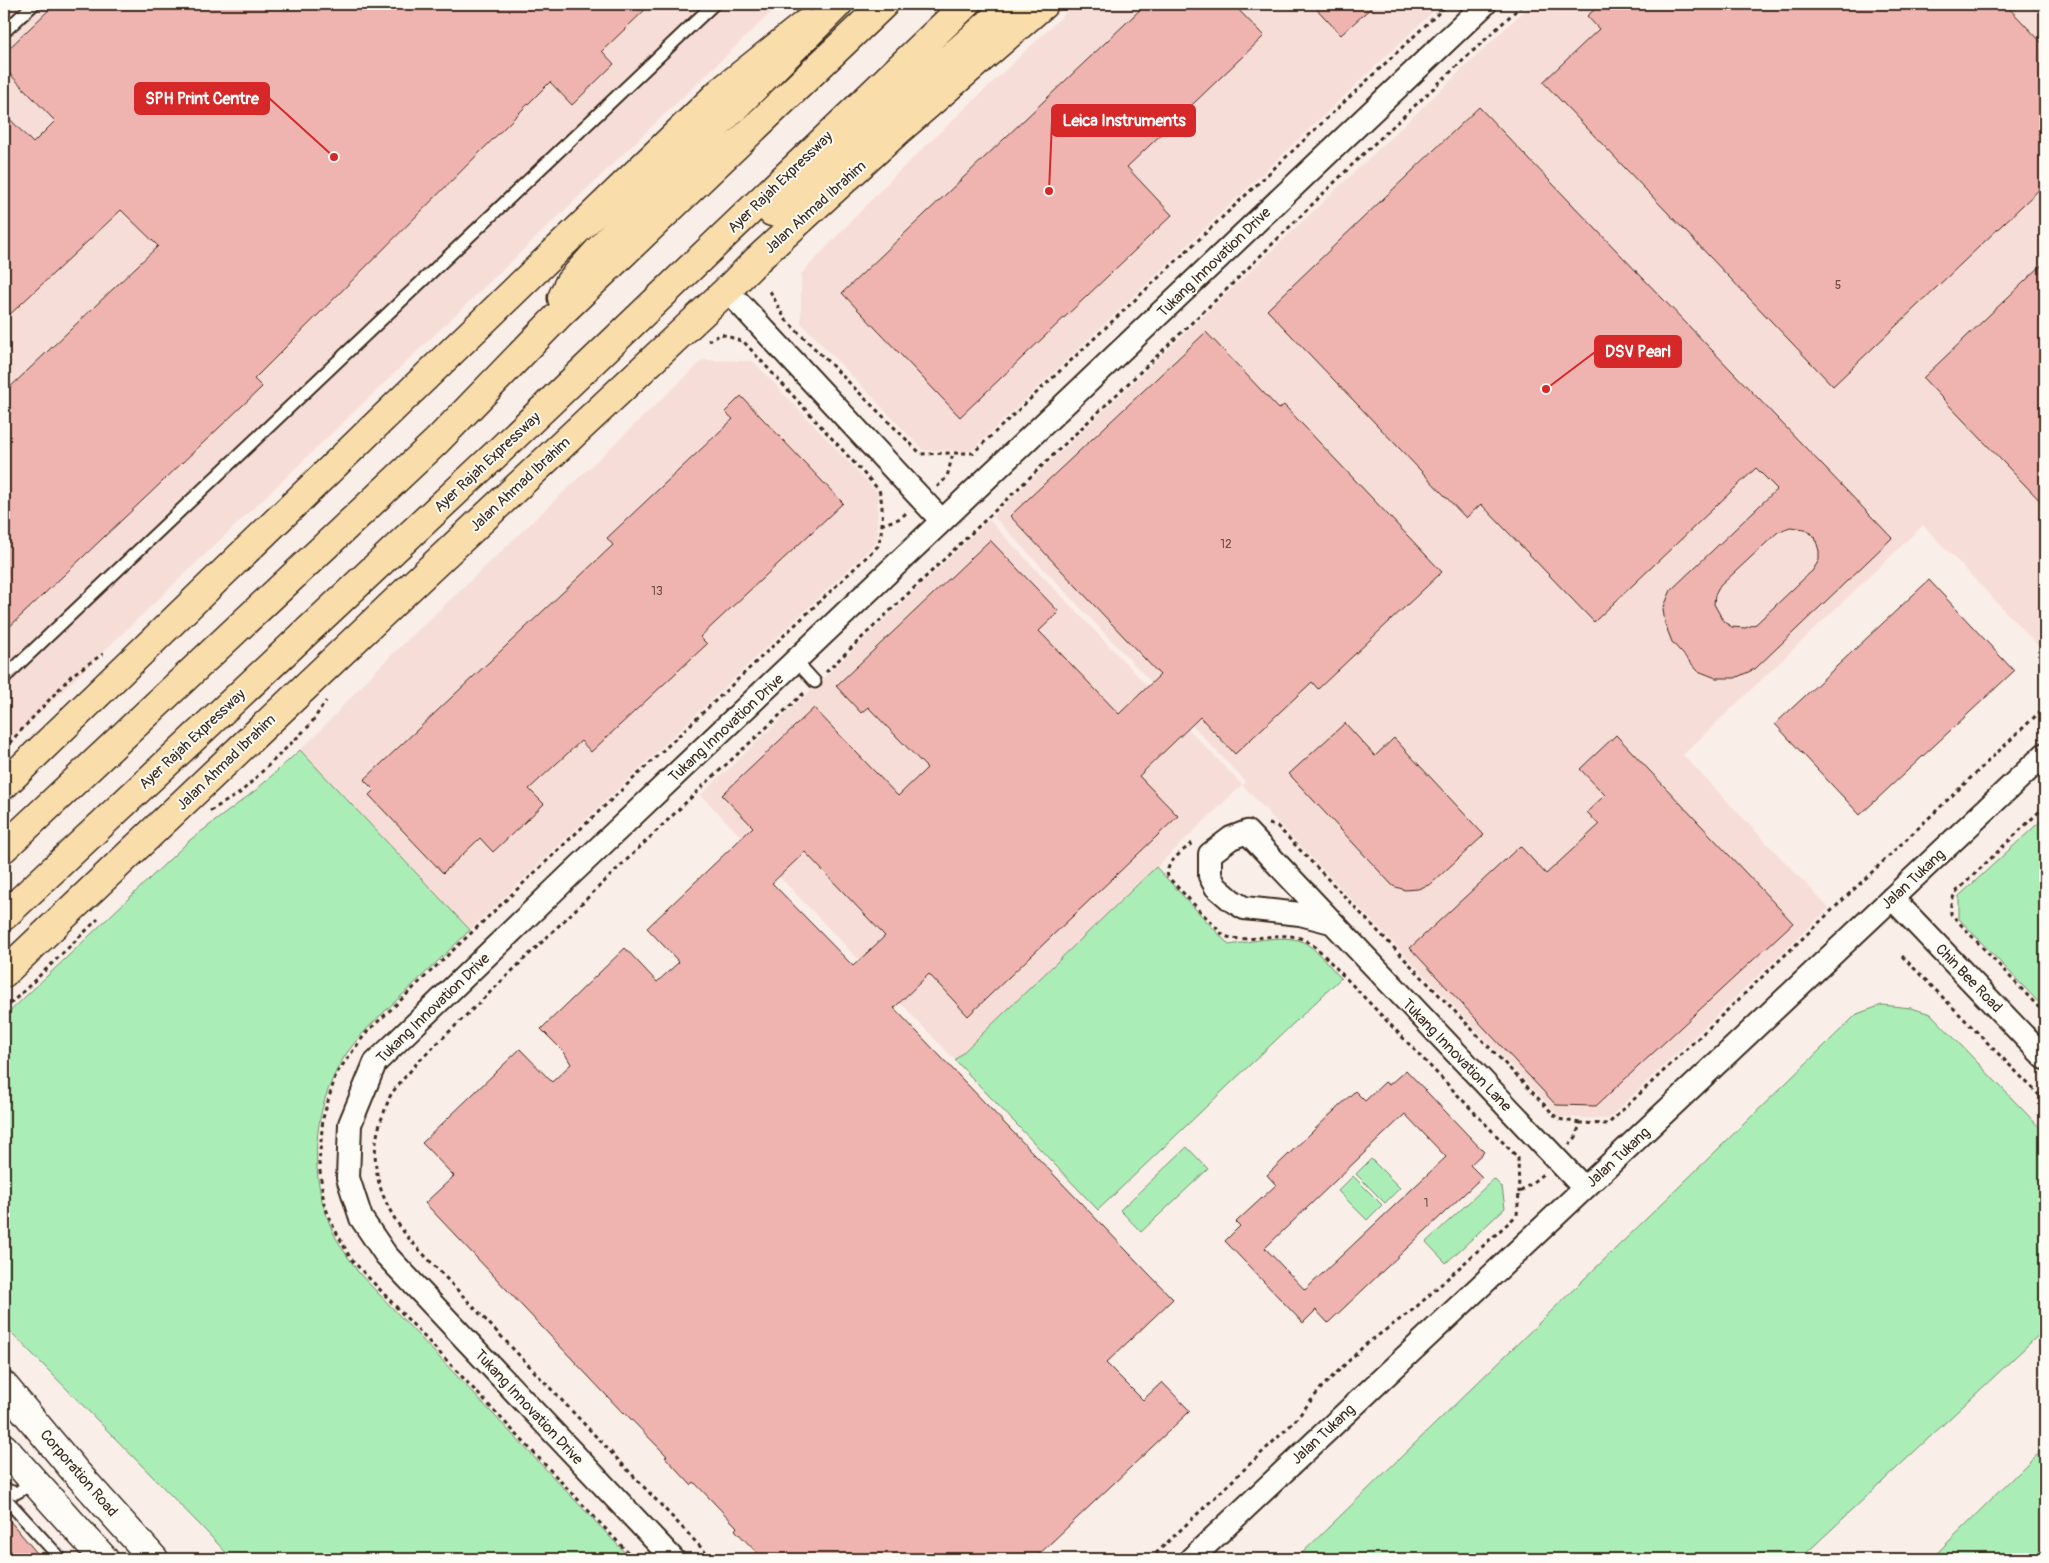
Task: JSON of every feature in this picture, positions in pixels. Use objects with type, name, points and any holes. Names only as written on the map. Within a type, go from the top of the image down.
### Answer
[{"type":"main road","points":[[4,785],[720,92],[829,4]]},
{"type":"main road","points":[[560,314],[561,300],[569,283],[598,249],[659,183],[838,4]]},
{"type":"main road","points":[[4,848],[437,441],[560,314],[884,4]]},
{"type":"main road","name":"Ayer Rajah Expressway","points":[[4,916],[631,325],[966,4]]},
{"type":"main road","points":[[631,325],[818,175],[1011,4]]},
{"type":"main road","name":"Jalan Ahmad Ibrahim","points":[[4,973],[758,259],[899,130],[1044,4]]},
{"type":"main road","name":"Corporation Road","points":[[4,1386],[74,1470],[154,1559]]},
{"type":"main road","points":[[4,1448],[104,1559]]},
{"type":"street","name":"Tukang Innovation Drive","points":[[673,1559],[386,1255],[361,1218],[348,1178],[350,1124],[375,1063],[1485,4]]},
{"type":"street","points":[[727,290],[942,521]]},
{"type":"street","name":"Jalan Tukang","points":[[1191,1559],[2045,754]]},
{"type":"street","name":"Tukang Innovation Lane","points":[[1331,922],[1300,914],[1244,908],[1231,900],[1216,886],[1210,876],[1210,854],[1231,838],[1247,832],[1584,1188]]},
{"type":"street","name":"Chin Bee Road","points":[[1892,898],[2045,1058]]},
{"type":"lane","points":[[4,32],[34,4]]},
{"type":"lane","points":[[4,678],[714,4]]},
{"type":"lane","points":[[796,662],[815,682]]},
{"type":"lane","points":[[4,1489],[16,1493],[35,1482]]},
{"type":"lane","points":[[4,1497],[61,1559]]},
{"type":"path","points":[[770,291],[785,318],[921,454],[973,453],[1448,4]]},
{"type":"path","points":[[712,1559],[405,1234],[396,1222],[385,1202],[377,1180],[375,1150],[379,1126],[391,1094],[417,1064],[704,785],[815,682],[1225,290],[1365,153],[1523,4]]},
{"type":"path","points":[[634,1559],[351,1259],[334,1228],[324,1204],[319,1163],[323,1118],[336,1074],[366,1033],[878,546],[881,525],[881,497],[879,490],[744,342],[720,334]]},
{"type":"path","points":[[881,525],[901,518],[947,477],[953,453]]},
{"type":"path","points":[[1268,824],[1277,826],[1558,1119],[1608,1124],[2045,707]]},
{"type":"path","points":[[2045,806],[1955,893],[1951,903],[1951,914],[2045,1014]]},
{"type":"path","points":[[1150,1559],[1294,1422],[1322,1388],[1365,1345],[1414,1309],[1517,1215],[1519,1193],[1518,1158],[1317,948],[1298,937],[1287,936],[1236,940],[1224,936],[1168,877],[1168,866],[1197,838]]},
{"type":"path","points":[[1902,956],[2045,1101]]},
{"type":"path","points":[[1519,1193],[1543,1174],[1576,1137],[1580,1122]]},
{"type":"shaded area","points":[[4,4],[780,4],[4,747]]},
{"type":"shaded area","points":[[1075,4],[1441,4],[971,451],[923,450],[801,323],[801,274],[893,177]]},
{"type":"shaded area","points":[[1531,4],[2045,4],[2045,653],[1923,525],[1683,755],[1829,908],[1608,1119],[1560,1117],[1242,785],[1246,782],[993,516]]},
{"type":"shaded area","points":[[703,360],[753,361],[878,493],[877,542],[470,930],[300,750],[378,668]]},
{"type":"shaded area","points":[[989,520],[1242,785],[955,1060],[701,795]]},
{"type":"green space","points":[[300,750],[470,930],[362,1035],[343,1059],[332,1079],[319,1123],[317,1168],[320,1190],[334,1234],[358,1272],[631,1559],[232,1559],[4,1325],[4,1017],[190,840],[256,790]]},
{"type":"green space","points":[[2045,817],[2045,1009],[1959,919],[1959,896]]},
{"type":"green space","points":[[1156,867],[1229,945],[1280,938],[1299,940],[1316,952],[1341,978],[1098,1210],[955,1060]]},
{"type":"green space","points":[[1882,1005],[1911,1008],[1931,1014],[2045,1133],[2045,1329],[1800,1559],[1296,1559],[1857,1014]]},
{"type":"green space","points":[[1187,1147],[1208,1169],[1141,1232],[1120,1210]]},
{"type":"green space","points":[[1371,1159],[1400,1188],[1385,1203],[1356,1174]]},
{"type":"green space","points":[[1353,1176],[1382,1205],[1367,1220],[1338,1191]]},
{"type":"green space","points":[[1494,1179],[1502,1187],[1505,1208],[1446,1263],[1426,1242]]},
{"type":"green space","points":[[2045,1446],[2045,1559],[1931,1559]]},
{"type":"building","points":[[55,4],[651,4],[602,51],[614,64],[572,105],[550,82],[254,379],[262,387],[4,632],[4,393],[158,246],[121,210],[4,320],[4,113],[33,143],[55,121],[4,68],[4,53]]},
{"type":"building","points":[[1146,4],[1233,4],[1264,36],[1127,167],[1172,215],[960,417],[842,293]]},
{"type":"building","points":[[1312,4],[1375,4],[1341,35]]},
{"type":"building","points":[[1601,4],[2005,4],[2045,46],[2045,184],[1833,386],[1543,82],[1599,29],[1587,16]]},
{"type":"building","points":[[1479,107],[1892,538],[1755,669],[1735,678],[1716,678],[1698,671],[1672,642],[1665,624],[1663,609],[1671,590],[1777,489],[1756,468],[1594,622],[1481,504],[1466,518],[1267,310]],"holes":[[[1790,527],[1805,529],[1815,537],[1819,551],[1819,560],[1813,570],[1756,624],[1745,628],[1732,627],[1724,622],[1714,604],[1715,595],[1720,586],[1778,532]]]},
{"type":"building","points":[[2045,262],[2045,506],[1923,378]]},
{"type":"building","points":[[1206,332],[1279,409],[1284,405],[1442,572],[1318,689],[1312,682],[1235,754],[1200,717],[1139,776],[1178,816],[968,1016],[929,974],[894,1008],[1173,1299],[1106,1363],[1143,1400],[1162,1382],[1190,1411],[1034,1559],[763,1559],[735,1530],[737,1527],[694,1482],[691,1485],[665,1457],[667,1456],[623,1413],[425,1203],[454,1176],[422,1143],[520,1049],[552,1082],[571,1064],[564,1052],[541,1029],[625,948],[657,982],[679,962],[647,928],[753,827],[722,795],[814,708],[898,796],[927,768],[868,707],[861,713],[836,686],[990,540],[1059,612],[1039,631],[1119,714],[1160,675],[1010,516]],"holes":[[[805,852],[885,936],[853,966],[772,883]]]},
{"type":"building","points":[[741,396],[843,503],[700,637],[707,644],[591,752],[581,741],[529,789],[544,804],[493,852],[480,838],[443,873],[369,795],[374,790],[364,780],[613,545],[607,538],[733,419],[725,412]]},
{"type":"building","points":[[1929,580],[2014,671],[1860,815],[1775,724]]},
{"type":"building","points":[[1345,723],[1375,756],[1394,738],[1484,835],[1431,884],[1418,889],[1405,890],[1393,886],[1289,774]]},
{"type":"building","points":[[1616,735],[1793,923],[1596,1106],[1556,1105],[1410,948],[1520,846],[1546,874],[1599,825],[1587,812],[1605,795],[1580,769]]},
{"type":"building","points":[[1406,1070],[1484,1152],[1470,1165],[1482,1177],[1328,1323],[1316,1310],[1303,1323],[1225,1241],[1240,1226],[1236,1222],[1276,1185],[1267,1175],[1355,1091],[1365,1101],[1385,1082],[1389,1085]],"holes":[[[1405,1114],[1446,1157],[1305,1290],[1265,1248]]]},
{"type":"building","points":[[4,1514],[42,1559],[4,1559]]},
{"type":"place","name":"SPH Print Centre","points":[[334,157]]},
{"type":"place","name":"Leica Instruments","points":[[1049,191]]},
{"type":"place","name":"DSV Pearl","points":[[1546,389]]}]
